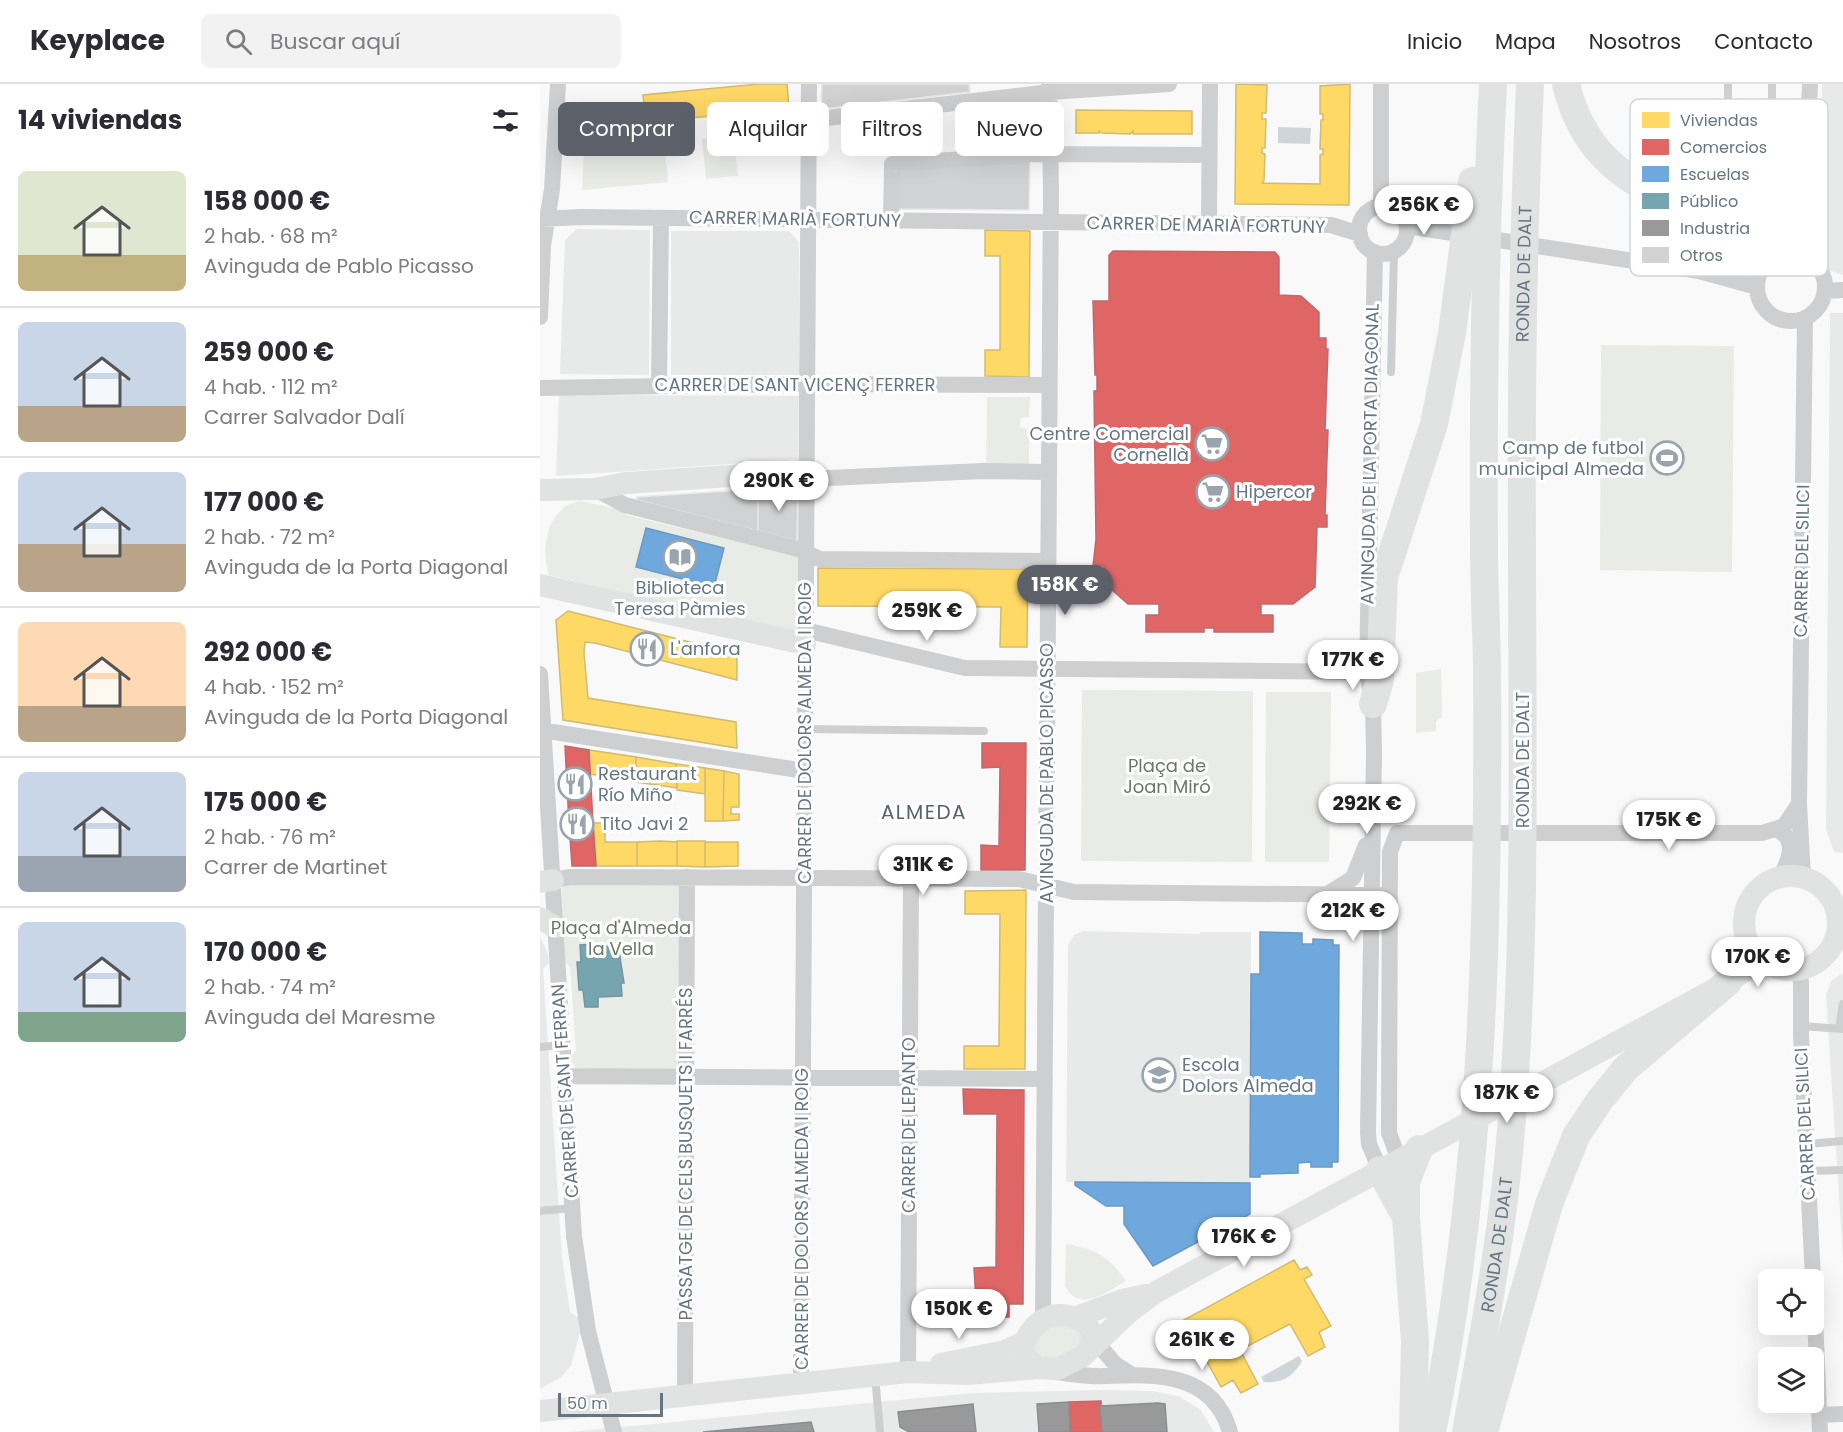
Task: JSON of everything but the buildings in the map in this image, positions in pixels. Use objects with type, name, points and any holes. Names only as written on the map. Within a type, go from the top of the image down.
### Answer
[{"type":"highway","points":[[1373,704],[1380,680],[1384,578],[1434,424],[1452,333],[1472,271],[1488,84]]},
{"type":"highway","points":[[1478,202],[1493,84]]},
{"type":"highway","name":"RONDA DE DALT","points":[[1466,1432],[1494,1274],[1511,1134],[1522,936],[1523,283],[1530,84]]},
{"type":"highway","points":[[1566,84],[1579,123],[1599,153],[1630,180]]},
{"type":"highway","name":"RONDA DE DALT","points":[[1432,1432],[1461,1258],[1478,1082],[1485,934],[1487,660],[1472,271]]},
{"type":"highway","points":[[1484,1432],[1549,1204],[1576,1136],[1600,1100],[1626,1068],[1728,982]]},
{"type":"highway","points":[[1399,1160],[1406,1217],[1416,1372],[1413,1432]]},
{"type":"highway","points":[[1399,1160],[1406,1182],[1406,1217]]},
{"type":"main road","points":[[540,490],[595,489],[626,483],[806,475]]},
{"type":"main road","points":[[540,585],[805,637]]},
{"type":"main road","points":[[1810,881],[1833,902],[1838,919],[1833,955],[1798,969],[1783,969],[1762,960],[1748,942],[1744,928],[1745,913],[1750,899],[1760,888],[1779,878],[1810,881],[1843,887]]},
{"type":"main road","points":[[540,1411],[874,1375],[908,1372],[967,1374],[1043,1369],[1074,1362],[1093,1342],[1156,1292],[1728,982],[1762,960]]},
{"type":"main road","points":[[1074,1318],[1122,1300],[1156,1292]]},
{"type":"main road","points":[[908,1372],[1005,1351],[1024,1342],[1043,1318],[1060,1314],[1074,1318],[1090,1328],[1093,1342]]},
{"type":"main road","points":[[1024,1342],[1025,1356],[1043,1369]]},
{"type":"street","points":[[540,317],[544,218],[552,189],[558,84]]},
{"type":"street","name":"CARRER DE DOLORS ALMEDA I ROIG","points":[[809,84],[809,102]]},
{"type":"street","points":[[829,117],[1049,88],[1169,84]]},
{"type":"street","points":[[1209,224],[1210,84]]},
{"type":"street","points":[[1381,84],[1381,206]]},
{"type":"street","points":[[1064,154],[1209,155]]},
{"type":"street","name":"CARRER DE DOLORS ALMEDA I ROIG","points":[[801,1383],[809,156]]},
{"type":"street","points":[[891,220],[892,164],[1019,156]]},
{"type":"street","name":"AVINGUDA DE PABLO PICASSO","points":[[1043,1318],[1051,156]]},
{"type":"street","points":[[1381,206],[1402,214],[1407,226],[1403,243],[1394,252],[1386,254],[1375,252],[1364,244],[1360,234],[1364,217],[1381,206]]},
{"type":"street","name":"CARRER MARIÀ FORTUNY","points":[[544,218],[1050,223]]},
{"type":"street","points":[[659,386],[661,218]]},
{"type":"street","name":"CARRER DE MARIÀ FORTUNY","points":[[1050,223],[1331,225],[1360,234]]},
{"type":"street","points":[[1407,226],[1630,260]]},
{"type":"street","name":"AVINGUDA DE LA PORTA DIAGONAL","points":[[1375,252],[1366,672],[1373,704],[1369,1144],[1399,1160]]},
{"type":"street","points":[[1717,276],[1757,287]]},
{"type":"street","points":[[1761,276],[1757,287],[1763,306],[1772,315],[1786,321],[1805,318],[1819,307],[1826,291],[1822,276]]},
{"type":"street","points":[[1826,291],[1843,290]]},
{"type":"street","name":"CARRER DEL SILICI","points":[[1805,318],[1799,804],[1810,881]]},
{"type":"street","name":"CARRER DE SANT VICENÇ FERRER","points":[[540,388],[807,384],[1049,385]]},
{"type":"street","points":[[806,475],[983,471],[1049,472]]},
{"type":"street","points":[[595,489],[625,505],[806,553],[820,560],[1048,561]]},
{"type":"street","points":[[805,637],[965,668],[1366,672]]},
{"type":"street","name":"CARRER DE SANT FERRAN","points":[[540,674],[547,923],[562,1045],[572,1208],[588,1331],[614,1432]]},
{"type":"street","points":[[542,730],[805,771]]},
{"type":"street","name":"AVINGUDA DE LA PORTA DIAGONAL","points":[[1372,799],[1382,827],[1386,831],[1396,833]]},
{"type":"street","points":[[1399,1160],[1389,1133],[1389,852],[1396,833],[1762,833],[1778,830],[1787,822],[1799,804]]},
{"type":"street","name":"AVINGUDA DE LA PORTA DIAGONAL","points":[[1328,894],[1348,882],[1356,873],[1372,824]]},
{"type":"street","points":[[1778,830],[1788,837],[1790,842],[1787,864],[1779,878]]},
{"type":"street","points":[[546,881],[570,877],[1026,879],[1074,892],[1389,895]]},
{"type":"street","name":"PASSATGE DE CELS BUSQUETS I FARRÉS","points":[[685,1394],[687,877]]},
{"type":"street","name":"CARRER DE LEPANTO","points":[[908,1372],[911,879]]},
{"type":"street","name":"CARRER DEL SILICI","points":[[1798,969],[1801,982],[1800,1026],[1812,1269]]},
{"type":"street","points":[[564,1076],[1044,1079]]},
{"type":"street","points":[[1816,1335],[1819,1424],[1843,1414]]},
{"type":"street","points":[[1093,1342],[1115,1364],[1130,1373]]},
{"type":"street","points":[[1043,1369],[1089,1376],[1130,1373],[1160,1375],[1182,1380],[1214,1401],[1230,1432]]},
{"type":"lane","points":[[1390,372],[1394,252]]},
{"type":"lane","points":[[805,729],[984,730]]},
{"type":"lane","points":[[1800,1026],[1841,1029],[1843,1004]]},
{"type":"lane","points":[[540,1047],[562,1045]]},
{"type":"lane","points":[[1807,1144],[1843,1142]]},
{"type":"lane","points":[[1808,1171],[1843,1170]]},
{"type":"lane","points":[[540,1211],[572,1208]]},
{"type":"lane","points":[[874,1375],[880,1432]]},
{"type":"shaded area","points":[[1822,84],[1843,84],[1843,275],[1828,269],[1828,99],[1822,99]]},
{"type":"shaded area","points":[[1278,127],[1311,128],[1310,144],[1278,143]]},
{"type":"shaded area","points":[[577,229],[650,230],[649,375],[560,374],[565,240]]},
{"type":"shaded area","points":[[671,231],[789,231],[799,242],[799,375],[671,375]]},
{"type":"shaded area","points":[[1830,313],[1843,313],[1843,853],[1834,852],[1826,829]]},
{"type":"shaded area","points":[[559,395],[799,396],[798,459],[556,476]]},
{"type":"shaded area","name":"Escola Dolors Almeda","points":[[1083,931],[1200,934],[1200,932],[1251,932],[1250,1183],[1066,1182],[1068,945],[1074,935]]},
{"type":"shaded area","points":[[540,936],[548,954],[549,963],[543,969],[562,1258],[570,1312],[578,1317],[580,1332],[571,1366],[561,1377],[540,1389]]},
{"type":"shaded area","points":[[1843,973],[1843,1258],[1826,995],[1831,981]]},
{"type":"shaded area","points":[[1299,1356],[1302,1361],[1291,1375],[1276,1382],[1264,1382],[1261,1377]]},
{"type":"shaded area","points":[[1152,1391],[1178,1396],[1200,1409],[1214,1432],[570,1432],[972,1393]]},
{"type":"green space","points":[[702,139],[707,139],[707,156],[736,156],[738,176],[706,179]]},
{"type":"green space","points":[[584,156],[665,156],[668,182],[582,190]]},
{"type":"green space","name":"Camp de futbol municipal Almeda","points":[[1601,345],[1734,346],[1732,572],[1600,570]]},
{"type":"green space","points":[[987,397],[1030,397],[1029,417],[1020,418],[1020,428],[1029,429],[1029,466],[986,467]]},
{"type":"green space","points":[[581,501],[626,511],[626,515],[800,557],[802,624],[797,634],[549,575],[545,552],[549,529],[560,511],[569,504]]},
{"type":"green space","points":[[1441,669],[1442,717],[1436,721],[1436,731],[1416,733],[1416,673]]},
{"type":"green space","name":"Plaça de Joan Miró","points":[[1082,690],[1253,691],[1252,862],[1081,861]]},
{"type":"green space","points":[[1266,692],[1331,692],[1329,862],[1265,862]]},
{"type":"green space","name":"Plaça d'Almeda la Vella","points":[[680,883],[682,1070],[575,1068],[570,1057],[576,1051],[570,967],[564,961],[562,888],[564,885]]},
{"type":"green space","points":[[1066,1244],[1086,1248],[1100,1255],[1113,1265],[1126,1281],[1094,1298],[1078,1298],[1071,1294],[1065,1286]]},
{"type":"green space","points":[[1058,1325],[1080,1330],[1082,1345],[1056,1359],[1039,1359],[1030,1343],[1035,1334]]},
{"type":"place","name":"Centre Comercial Cornellà","points":[[1212,444]]},
{"type":"place","name":"Camp de futbol municipal Almeda","points":[[1667,458]]},
{"type":"place","name":"Hipercor","points":[[1213,492]]},
{"type":"place","name":"Biblioteca Teresa Pàmies","points":[[680,557]]},
{"type":"place","name":"L'anfora","points":[[647,649]]},
{"type":"place","name":"Restaurant Río Miño","points":[[575,784]]},
{"type":"place","name":"Tito Javi 2","points":[[577,824]]},
{"type":"place","name":"Escola Dolors Almeda","points":[[1159,1075]]},
{"type":"district","name":"ALMEDA","points":[[924,812]]}]
